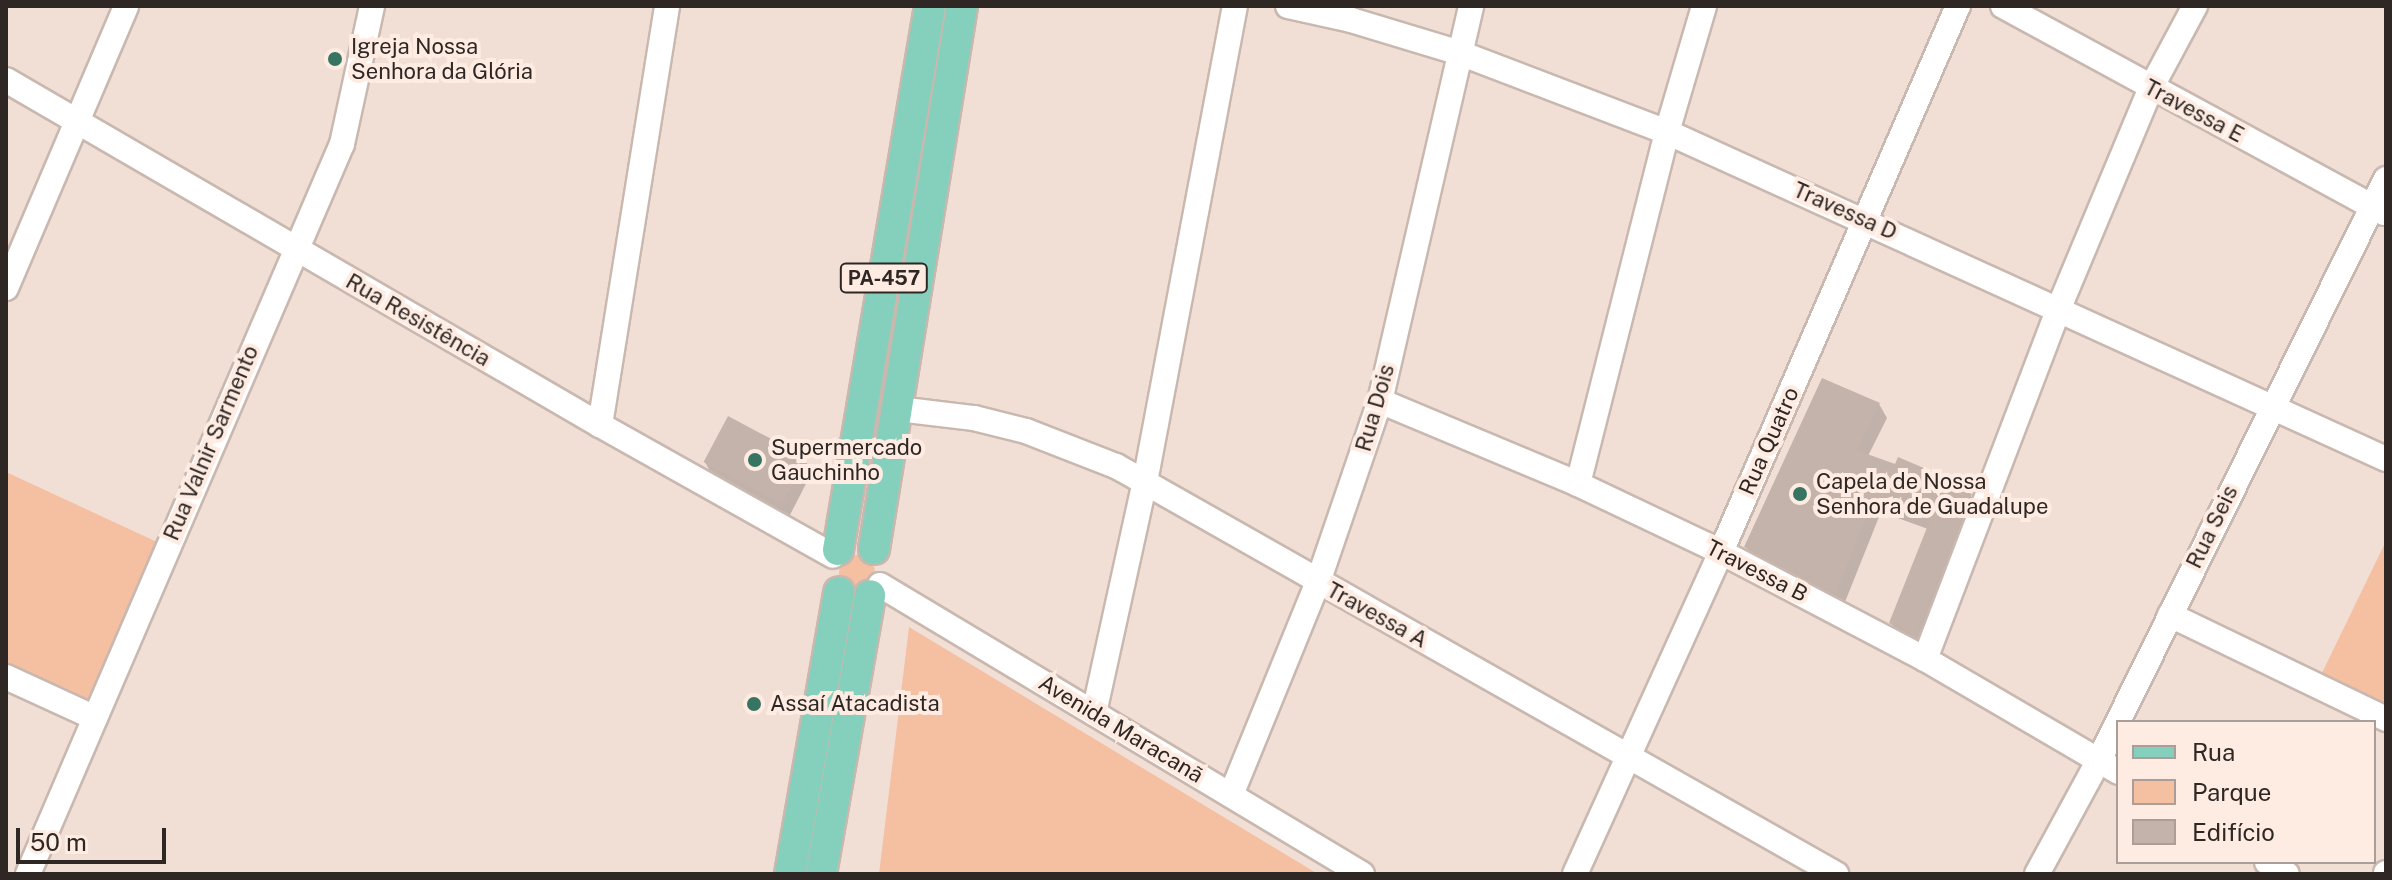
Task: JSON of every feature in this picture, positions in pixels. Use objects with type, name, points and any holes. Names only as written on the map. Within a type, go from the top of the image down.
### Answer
[{"type":"main road","name":"PA-457","points":[[790,874],[839,592],[829,575],[930,6]]},
{"type":"main road","name":"PA-457","points":[[821,874],[875,590],[884,566],[874,549],[962,6]]},
{"type":"main road","points":[[835,553],[855,542],[874,549]]},
{"type":"main road","points":[[839,592],[858,599],[875,590]]},
{"type":"street","points":[[6,288],[126,6]]},
{"type":"street","name":"Rua Valnir Sarmento","points":[[28,874],[294,248],[342,144],[372,6]]},
{"type":"street","points":[[600,425],[667,6]]},
{"type":"street","points":[[1094,713],[1145,482],[1235,6]]},
{"type":"street","name":"Travessa D","points":[[1288,6],[1351,20],[1460,53],[1667,132],[2386,459]]},
{"type":"street","name":"Rua Dois","points":[[1231,795],[1318,582],[1380,401],[1471,6]]},
{"type":"street","points":[[1578,484],[1667,132],[1704,6]]},
{"type":"street","name":"Rua Quatro","points":[[1575,874],[1626,755],[1721,552],[1958,6]]},
{"type":"street","name":"Travessa E","points":[[2003,6],[2379,210]]},
{"type":"street","points":[[1925,659],[2058,310],[2151,88],[2195,6]]},
{"type":"street","name":"Rua Resistência","points":[[6,80],[600,425],[835,553]]},
{"type":"street","name":"Rua Seis","points":[[2127,720],[2170,615],[2272,405],[2379,210],[2386,179]]},
{"type":"street","name":"Travessa B","points":[[1380,401],[1578,484],[1721,552],[1925,659],[2108,766]]},
{"type":"street","name":"Travessa A","points":[[898,409],[974,418],[1026,431],[1101,460],[1145,482],[1836,874]]},
{"type":"street","name":"Avenida Maracanã","points":[[875,590],[1094,713],[1362,874]]},
{"type":"street","points":[[2170,615],[2386,719]]},
{"type":"street","points":[[6,677],[95,718]]},
{"type":"street","name":"Rua Seis","points":[[2037,874],[2108,766],[2116,747]]},
{"type":"green space","points":[[6,472],[157,542],[85,708],[6,673]]},
{"type":"green space","points":[[2386,541],[2386,708],[2321,675]]},
{"type":"green space","points":[[857,555],[870,560],[875,573],[870,586],[857,591],[844,586],[839,573],[844,560]]},
{"type":"green space","points":[[909,627],[1318,874],[879,874]]},
{"type":"building","points":[[1822,378],[1880,403],[1856,450],[1895,464],[1898,457],[1945,477],[1942,484],[1972,494],[1916,637],[1889,623],[1930,520],[1873,499],[1835,594],[1744,547]]},
{"type":"building","name":"Supermercado Gauchinho","points":[[728,416],[807,458],[782,504],[704,462]]},
{"type":"place","name":"Igreja Nossa Senhora da Glória","points":[[335,59]]},
{"type":"place","name":"Supermercado Gauchinho","points":[[755,460]]},
{"type":"place","name":"Capela de Nossa Senhora de Guadalupe","points":[[1800,494]]},
{"type":"place","name":"Assaí Atacadista","points":[[754,704]]}]
